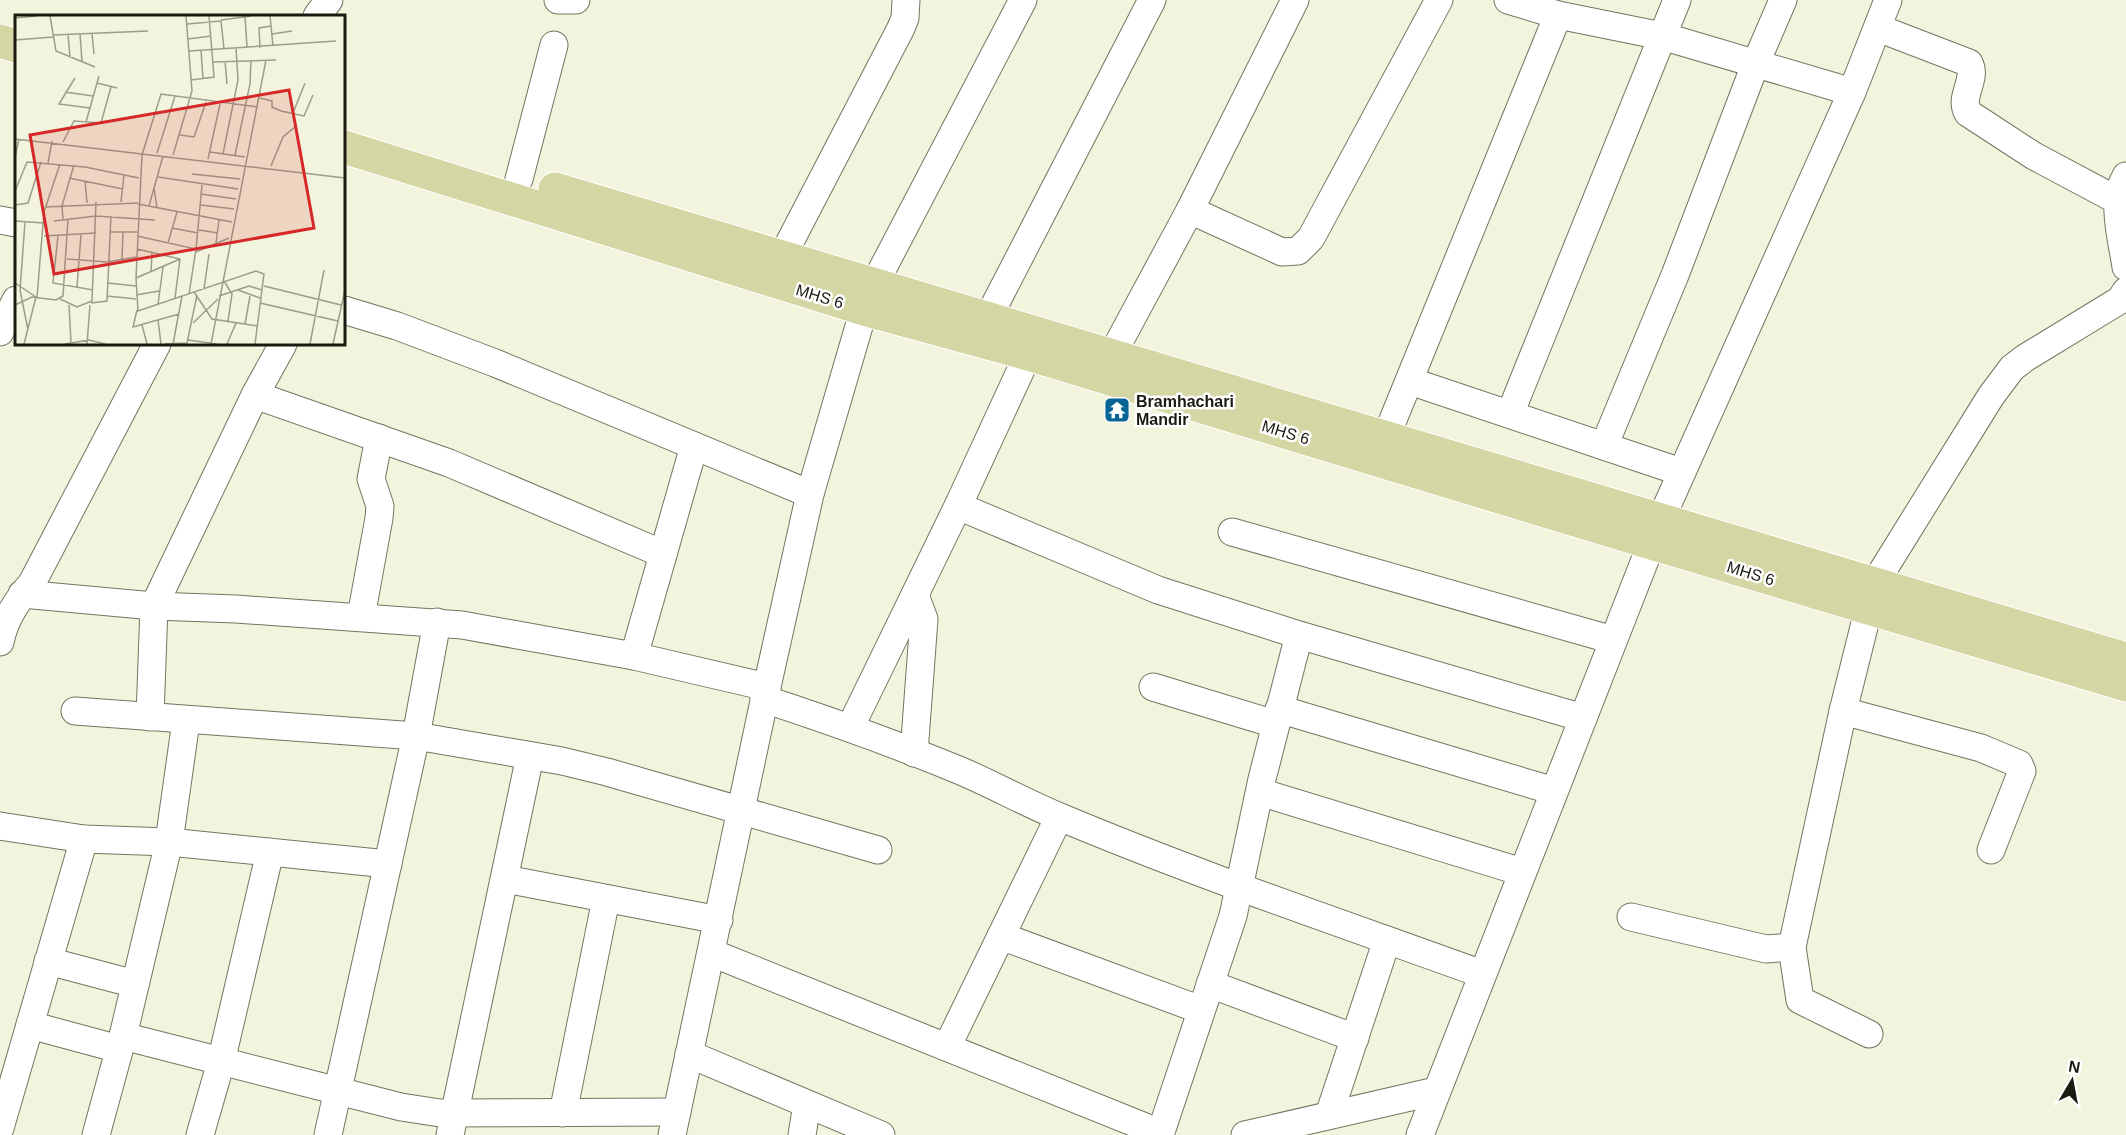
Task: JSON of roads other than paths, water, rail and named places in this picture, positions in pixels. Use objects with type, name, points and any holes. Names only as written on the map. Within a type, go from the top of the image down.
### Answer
[{"type":"main road","points":[[0,24],[15,29]]},
{"type":"main road","points":[[0,41],[15,46]]},
{"type":"main road","points":[[345,126],[782,257],[869,297],[988,318],[1033,344],[1112,355],[1386,437],[1656,531],[1872,596],[2126,685]]},
{"type":"main road","name":"MHS 6","points":[[345,147],[1033,344],[1656,531]]},
{"type":"main road","points":[[1872,596],[2126,659]]},
{"type":"street","points":[[318,15],[329,0]]},
{"type":"street","points":[[558,0],[576,0]]},
{"type":"street","points":[[782,257],[902,28],[906,0]]},
{"type":"street","points":[[30,1025],[221,1062],[401,1107],[453,1124],[563,1113],[675,1124],[765,693],[810,494],[869,297],[1023,0]]},
{"type":"street","points":[[988,318],[1152,0]]},
{"type":"street","points":[[1112,355],[1190,210],[1295,0]]},
{"type":"street","points":[[1190,210],[1282,252],[1298,251],[1306,245],[1438,0]]},
{"type":"street","points":[[1508,0],[1558,15],[1662,36],[1852,92]]},
{"type":"street","points":[[1510,414],[1677,0]]},
{"type":"street","points":[[1604,446],[1783,0]]},
{"type":"street","points":[[1420,1135],[1656,531],[1852,92],[1888,0]]},
{"type":"street","points":[[1386,437],[1558,15]]},
{"type":"street","points":[[1878,28],[1969,63],[1972,72],[1964,105],[1968,113],[2034,156],[2122,203]]},
{"type":"street","points":[[519,178],[554,45]]},
{"type":"street","points":[[2126,176],[2120,187],[2126,267]]},
{"type":"street","points":[[0,220],[15,223]]},
{"type":"street","points":[[1869,1034],[1800,1000],[1792,947],[1872,596],[1991,396],[2012,368],[2120,300],[2126,291]]},
{"type":"street","points":[[0,332],[15,302]]},
{"type":"street","points":[[345,310],[397,326],[495,363],[810,494]]},
{"type":"street","points":[[850,728],[958,506],[1033,344]]},
{"type":"street","points":[[0,642],[2,630],[15,603],[32,583],[156,345]]},
{"type":"street","points":[[150,717],[154,606],[255,395],[282,345]]},
{"type":"street","points":[[1410,381],[1682,472]]},
{"type":"street","points":[[255,395],[449,463],[663,554]]},
{"type":"street","points":[[361,617],[379,518],[380,506],[371,479],[379,438]]},
{"type":"street","points":[[634,656],[694,446]]},
{"type":"street","points":[[958,506],[1142,584],[1299,634],[1583,718]]},
{"type":"street","points":[[1232,532],[1613,640]]},
{"type":"street","points":[[22,594],[154,606],[437,622],[634,656],[765,693],[963,772],[1059,817],[1238,886],[1482,974]]},
{"type":"street","points":[[914,753],[924,626],[924,619],[915,595]]},
{"type":"street","points":[[328,1135],[416,736],[437,622]]},
{"type":"street","points":[[712,953],[1150,1129],[1158,1135],[1233,916],[1277,717],[1299,634]]},
{"type":"street","points":[[1153,687],[1277,717],[1554,791]]},
{"type":"street","points":[[75,711],[186,721],[416,736],[607,772],[878,849]]},
{"type":"street","points":[[1844,711],[1981,748],[2019,764],[2022,771],[1991,850]]},
{"type":"street","points":[[96,1135],[170,842],[186,721]]},
{"type":"street","points":[[453,1124],[530,756]]},
{"type":"street","points":[[1260,792],[1522,872]]},
{"type":"street","points":[[947,1047],[1059,817]]},
{"type":"street","points":[[0,826],[84,839],[170,842],[388,864]]},
{"type":"street","points":[[0,1128],[84,839]]},
{"type":"street","points":[[200,1135],[221,1062],[270,852]]},
{"type":"street","points":[[505,879],[719,920]]},
{"type":"street","points":[[563,1113],[606,899]]},
{"type":"street","points":[[1631,917],[1766,950],[1792,947]]},
{"type":"street","points":[[1001,936],[1201,1010]]},
{"type":"street","points":[[1329,1115],[1387,940]]},
{"type":"street","points":[[48,961],[135,984]]},
{"type":"street","points":[[1210,984],[1355,1038]]},
{"type":"street","points":[[689,1054],[881,1135]]},
{"type":"street","points":[[1245,1135],[1436,1091]]},
{"type":"street","points":[[802,1135],[807,1104]]},
{"type":"place","name":"Bramhachari Mandir","points":[[1117,410]]}]
